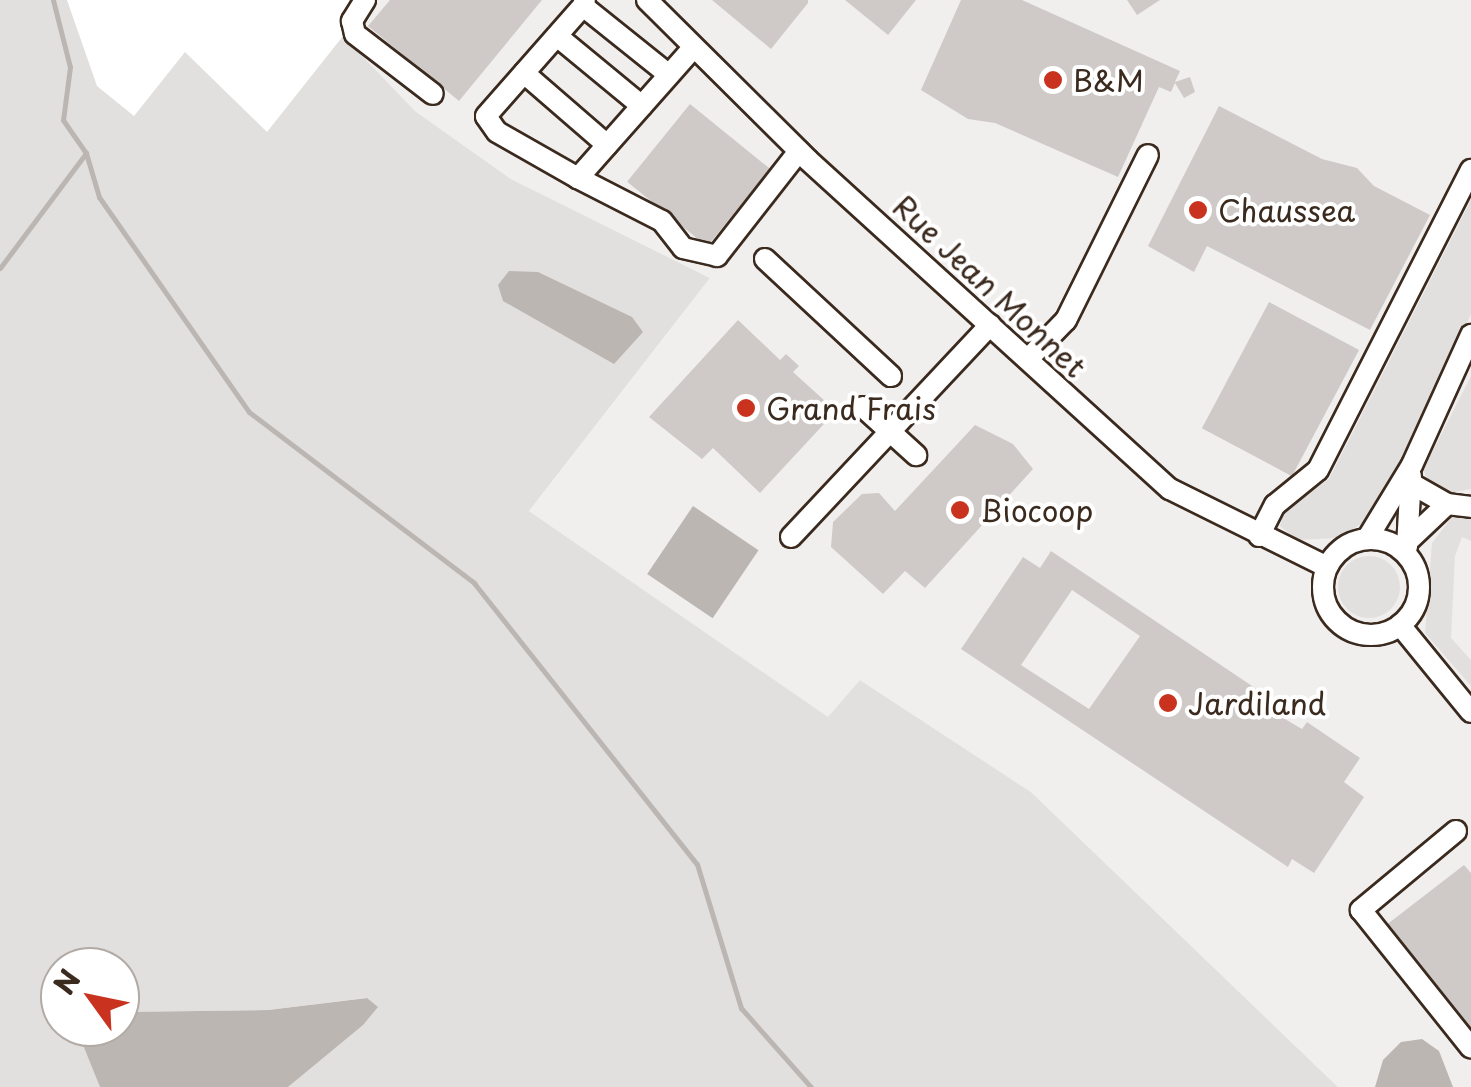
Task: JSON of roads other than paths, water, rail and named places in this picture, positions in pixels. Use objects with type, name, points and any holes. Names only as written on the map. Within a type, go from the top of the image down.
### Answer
[{"type":"street","points":[[364,0],[352,21],[355,34],[433,94]]},
{"type":"street","name":"Rue Jean Monnet","points":[[647,0],[799,151],[1170,489],[1327,567]]},
{"type":"street","points":[[670,75],[584,3],[486,116],[497,132],[662,221],[683,248],[717,256],[799,151]]},
{"type":"street","points":[[557,36],[642,106]]},
{"type":"street","points":[[578,178],[693,48]]},
{"type":"street","points":[[524,73],[607,146]]},
{"type":"street","points":[[1028,359],[1066,320],[1148,155]]},
{"type":"street","points":[[1259,536],[1275,506],[1318,470],[1471,170]]},
{"type":"street","points":[[765,259],[891,376]]},
{"type":"street","points":[[791,537],[990,324]]},
{"type":"street","points":[[1367,539],[1411,474],[1471,334]]},
{"type":"street","points":[[863,407],[916,455]]},
{"type":"street","points":[[1411,474],[1448,504],[1471,507]]},
{"type":"street","points":[[1407,549],[1367,539],[1343,548],[1327,567],[1327,607],[1345,628],[1373,635],[1400,625],[1417,600],[1416,569],[1407,549],[1411,474]]},
{"type":"street","points":[[1407,549],[1448,504]]},
{"type":"street","points":[[1400,625],[1471,712]]},
{"type":"street","points":[[1456,831],[1360,910],[1471,1048]]},
{"type":"waterway","points":[[53,0],[70,67],[63,120],[86,153],[99,197],[249,412],[474,583],[697,864],[741,1008],[811,1087]]},
{"type":"waterway","points":[[0,268],[86,153]]},
{"type":"place","name":"B&M","points":[[1053,80]]},
{"type":"place","name":"Chaussea","points":[[1198,210]]},
{"type":"place","name":"Grand Frais","points":[[746,408]]},
{"type":"place","name":"Biocoop","points":[[960,510]]},
{"type":"place","name":"Jardiland","points":[[1168,703]]}]
